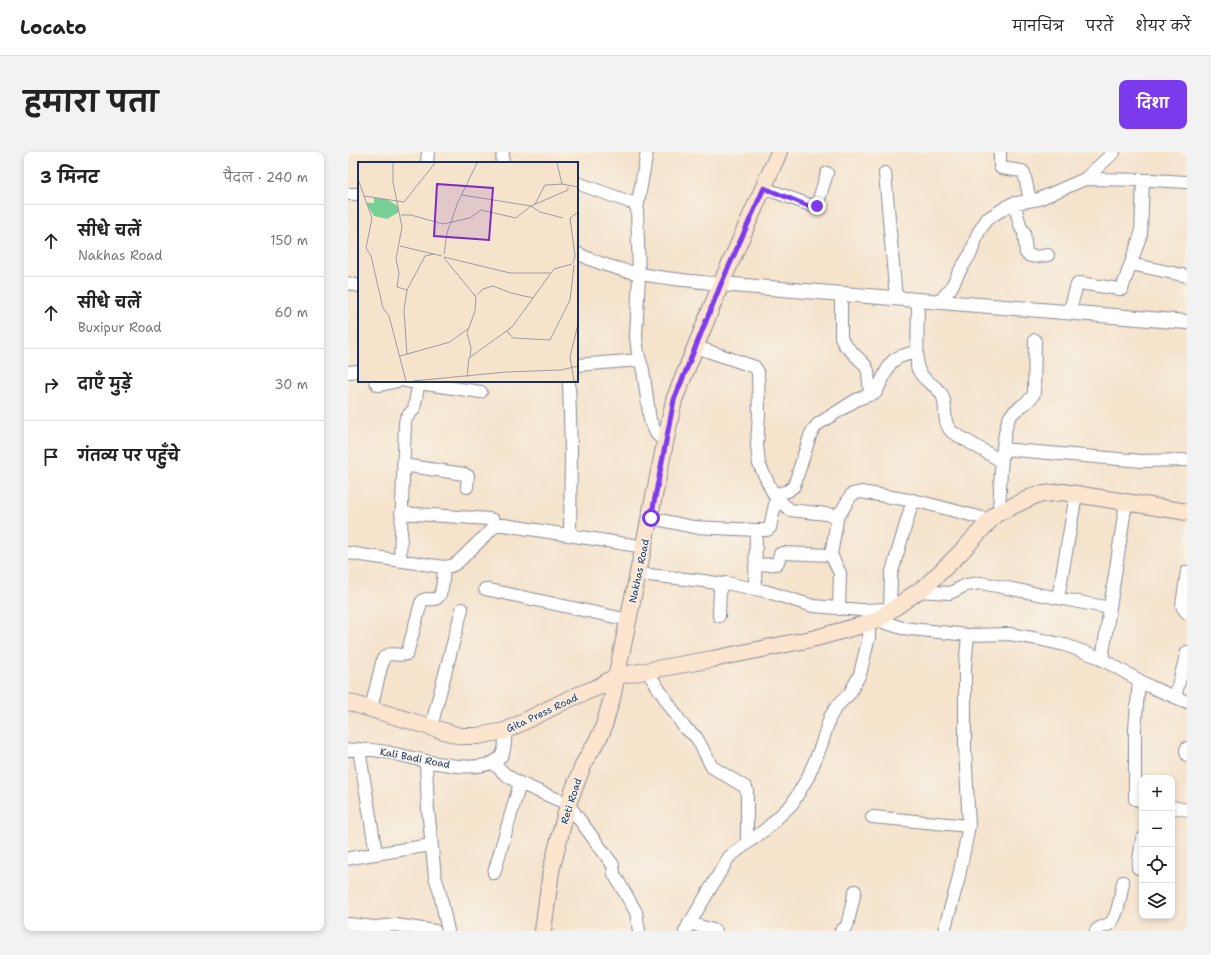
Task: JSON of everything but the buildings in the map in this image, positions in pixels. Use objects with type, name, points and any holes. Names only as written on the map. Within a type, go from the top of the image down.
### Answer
[{"type":"main road","name":"Nakhas Road","points":[[617,676],[651,518],[674,400],[721,284],[779,152]]},
{"type":"main road","points":[[617,676],[713,659],[816,638],[873,621],[927,585],[994,516],[1036,495],[1063,492],[1187,512]]},
{"type":"main road","name":"Gita Press Road","points":[[348,702],[460,736],[478,736],[505,731],[571,698],[598,687],[617,676]]},
{"type":"main road","name":"Reti Road","points":[[543,931],[551,871],[568,804],[584,763],[602,732],[617,676]]},
{"type":"street","points":[[427,162],[428,152]]},
{"type":"street","points":[[647,152],[638,205],[639,275],[636,336],[652,427],[666,444]]},
{"type":"street","points":[[1000,152],[1001,168],[1022,171],[1024,173],[1030,200]]},
{"type":"street","points":[[939,302],[951,288],[971,253],[978,233],[987,219],[1011,204],[1039,199],[1085,179],[1114,152]]},
{"type":"street","points":[[764,188],[814,207],[817,206],[827,173]]},
{"type":"street","points":[[885,173],[896,299]]},
{"type":"street","points":[[1085,179],[1187,182]]},
{"type":"street","points":[[1069,312],[1077,285],[1079,283],[1119,290],[1122,289],[1140,234],[1143,180]]},
{"type":"street","points":[[578,183],[638,205]]},
{"type":"street","points":[[1014,203],[1021,228],[1024,232],[1026,253],[1028,256],[1048,255]]},
{"type":"street","points":[[578,254],[593,261],[639,275],[721,284],[1187,322]]},
{"type":"street","points":[[1131,264],[1187,276]]},
{"type":"street","points":[[348,283],[358,286]]},
{"type":"street","points":[[841,294],[841,337],[844,344],[864,364],[868,371],[870,395]]},
{"type":"street","points":[[918,300],[917,366],[922,378],[943,397],[946,423],[952,432],[1002,455],[1142,461],[1187,460]]},
{"type":"street","points":[[839,609],[840,573],[832,561],[831,555],[838,514],[852,494],[861,492],[913,500],[994,516],[1007,423],[1010,416],[1028,401],[1034,393],[1035,340]]},
{"type":"street","points":[[696,347],[755,366],[757,369],[759,414],[757,445],[759,464],[781,502],[790,510],[835,515],[838,514]]},
{"type":"street","points":[[775,494],[788,491],[794,486],[812,430],[818,424],[856,400],[876,392],[890,364],[894,360],[917,352]]},
{"type":"street","points":[[578,365],[640,360]]},
{"type":"street","points":[[348,372],[358,371]]},
{"type":"street","points":[[376,382],[378,385],[394,382]]},
{"type":"street","points":[[400,560],[405,423],[406,418],[414,409],[419,382],[481,392]]},
{"type":"street","points":[[569,382],[571,450],[570,535]]},
{"type":"street","points":[[403,465],[464,474],[468,476],[467,487]]},
{"type":"street","points":[[651,518],[693,527],[767,530],[771,526],[776,499],[775,494]]},
{"type":"street","points":[[1058,598],[1076,494]]},
{"type":"street","points":[[639,574],[704,581],[755,589],[813,606],[861,610],[890,609],[890,575],[913,500]]},
{"type":"street","points":[[1102,660],[1126,502]]},
{"type":"street","points":[[402,513],[489,519],[493,520],[496,526]]},
{"type":"street","points":[[348,553],[451,566],[496,526],[504,525],[645,547]]},
{"type":"street","points":[[755,589],[757,530]]},
{"type":"street","points":[[755,565],[776,564],[780,554],[783,553],[831,555]]},
{"type":"street","points":[[371,708],[385,655],[407,654],[420,603],[426,599],[435,599],[441,593],[444,566]]},
{"type":"street","points":[[1187,572],[1182,605],[1187,612]]},
{"type":"street","points":[[917,592],[950,593],[966,585],[981,583],[1110,608]]},
{"type":"street","points":[[719,616],[720,588],[722,584]]},
{"type":"street","points":[[485,589],[629,620]]},
{"type":"street","points":[[431,727],[462,609]]},
{"type":"street","points":[[716,931],[687,927],[729,857],[766,829],[792,804],[808,777],[821,746],[830,717],[850,693],[860,674],[873,621],[902,628],[968,635],[1009,634],[1065,645],[1102,660],[1151,687],[1187,702]]},
{"type":"street","points":[[944,931],[958,882],[969,826],[965,748],[965,667],[968,635]]},
{"type":"street","points":[[1175,697],[1187,652]]},
{"type":"street","points":[[647,671],[684,727],[700,742],[712,767],[741,783],[748,790],[747,843]]},
{"type":"street","points":[[1139,680],[1135,729],[1135,799],[1139,800]]},
{"type":"street","points":[[505,731],[505,747],[501,755],[493,763],[511,778],[520,783],[568,804],[613,865],[614,874],[636,912],[639,931]]},
{"type":"street","points":[[1187,748],[1187,756]]},
{"type":"street","points":[[353,749],[376,853]]},
{"type":"street","name":"Kali Badi Road","points":[[353,749],[387,752],[448,766],[478,766],[493,763]]},
{"type":"street","points":[[426,762],[428,809],[435,877],[448,931]]},
{"type":"street","points":[[494,873],[520,783]]},
{"type":"street","points":[[1175,808],[1187,810]]},
{"type":"street","points":[[872,817],[969,826]]},
{"type":"street","points":[[348,860],[350,858],[376,853],[431,845]]},
{"type":"street","points":[[1138,868],[1141,847]]},
{"type":"street","points":[[1096,931],[1099,927],[1110,924],[1115,917],[1123,882]]},
{"type":"street","points":[[841,931],[847,926],[855,892]]},
{"type":"street","points":[[348,924],[375,927],[396,925],[435,931]]},
{"type":"route","points":[[651,518],[674,400],[721,284],[764,188],[811,207],[817,206]]}]
